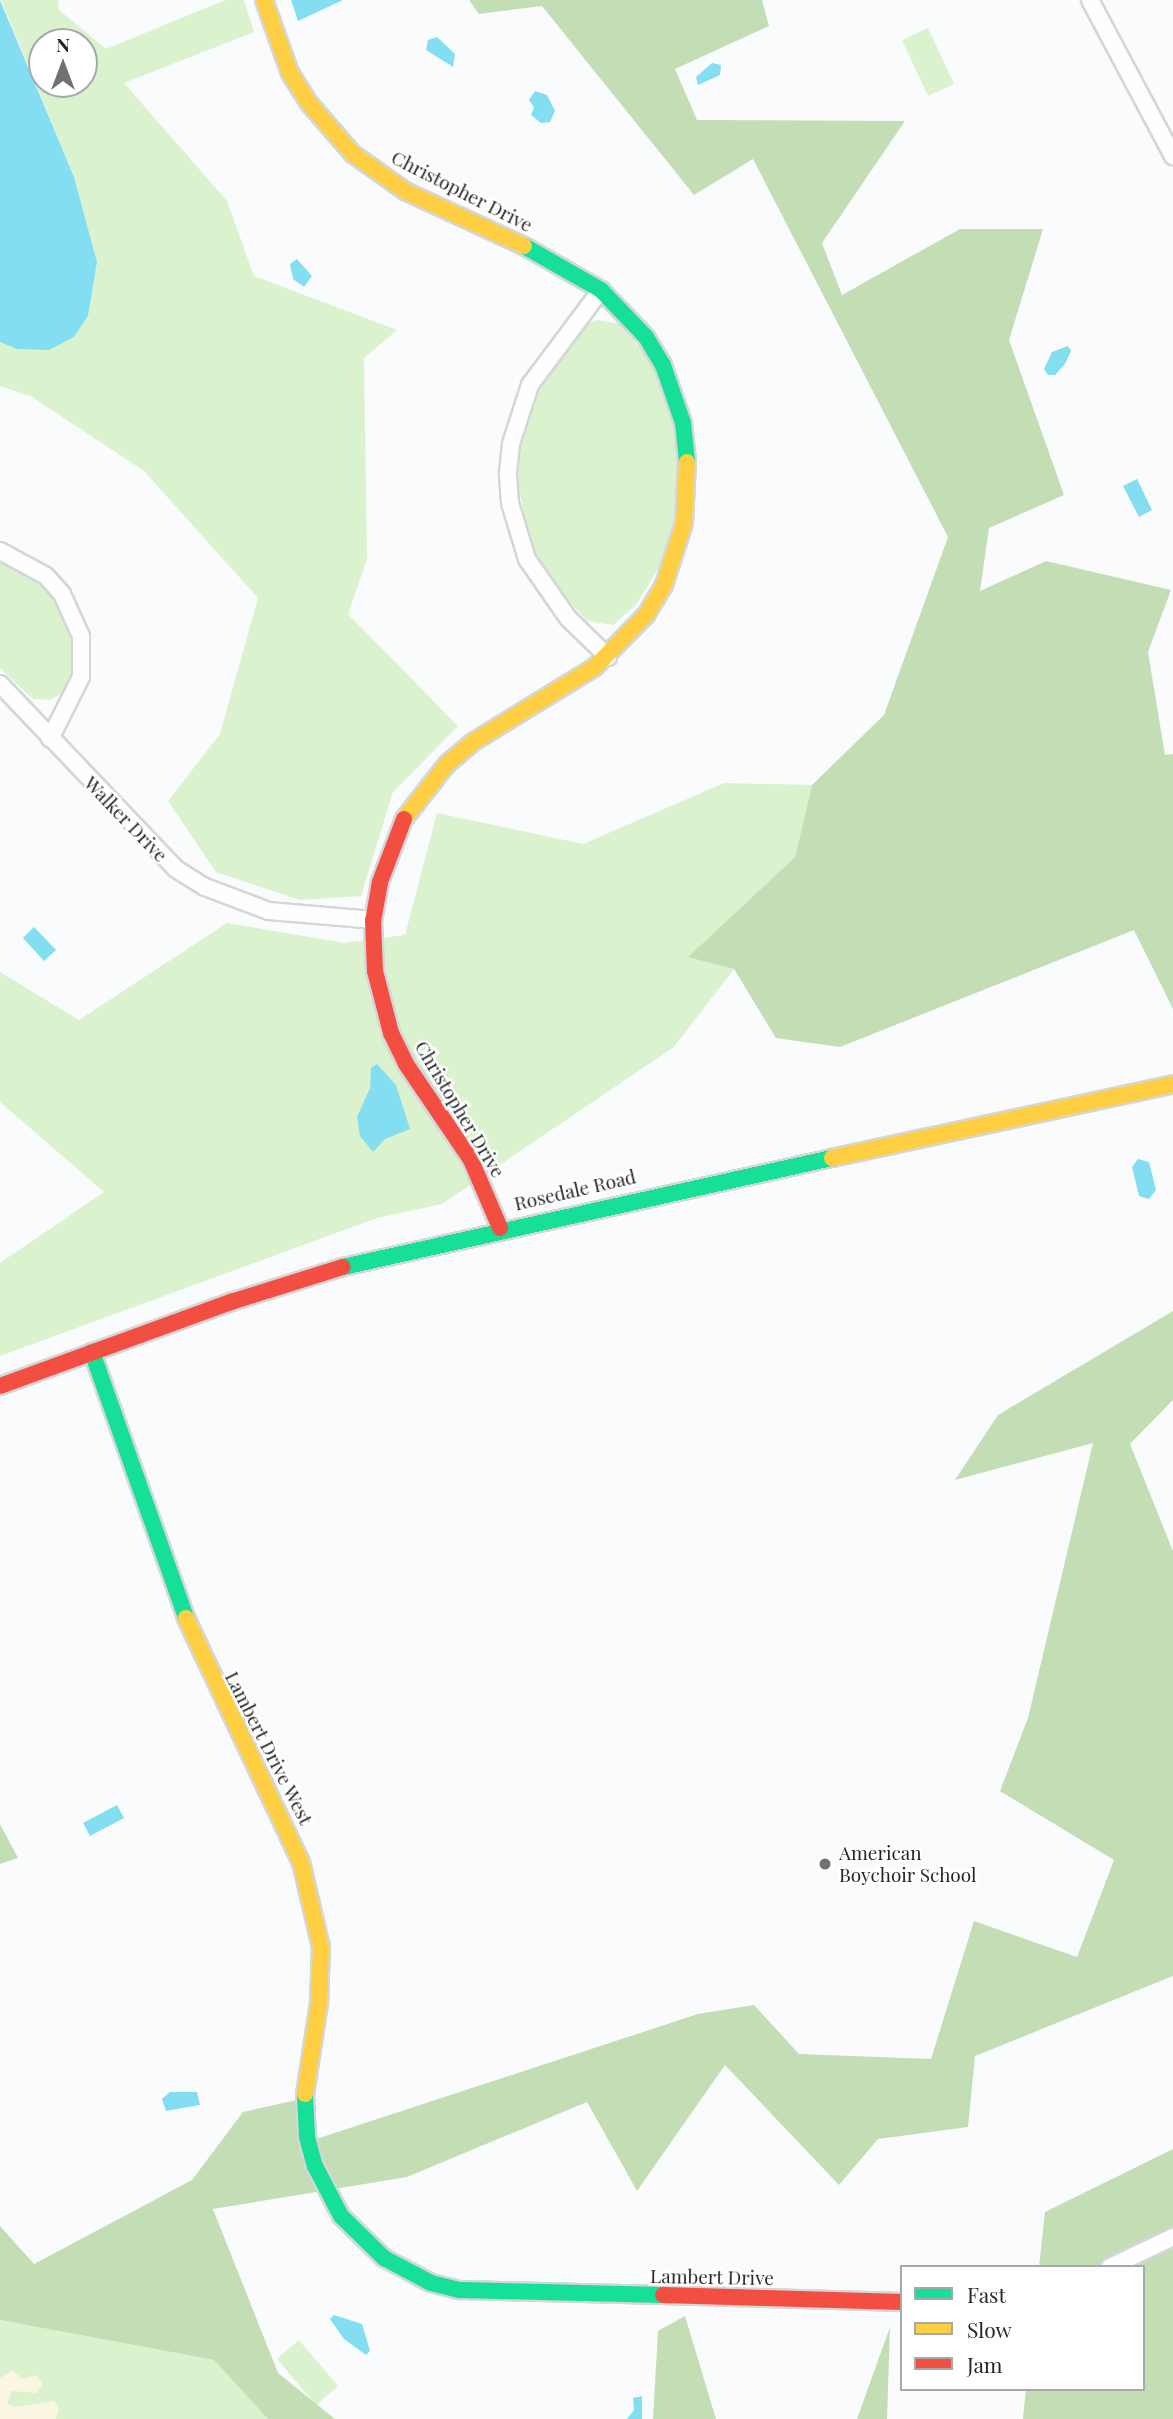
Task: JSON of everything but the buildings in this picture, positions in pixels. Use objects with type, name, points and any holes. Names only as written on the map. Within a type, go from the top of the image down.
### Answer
[{"type":"street","name":"Christopher Drive","points":[[264,0],[290,73],[307,102],[353,154],[405,191],[554,260],[601,289],[639,329],[663,365],[683,423],[688,471],[684,523],[664,585],[646,615],[608,657],[472,742],[424,790],[390,849],[373,920],[375,971],[391,1033],[406,1063],[471,1160],[500,1228]]},
{"type":"street","points":[[1090,0],[1173,156]]},
{"type":"street","points":[[601,289],[530,385],[511,444],[508,475],[513,513],[527,559],[568,618],[608,657]]},
{"type":"street","points":[[0,551],[46,576],[62,594],[81,636],[81,677],[50,738]]},
{"type":"street","name":"Walker Drive","points":[[0,684],[153,850],[205,887],[269,911],[373,920]]},
{"type":"street","name":"Rosedale Road","points":[[0,1386],[320,1274],[500,1228],[1173,1084]]},
{"type":"street","name":"Lambert Drive West","points":[[92,1352],[195,1644],[284,1816],[315,1909],[322,1977],[304,2111],[309,2145],[323,2185],[361,2239],[407,2272],[460,2290],[522,2294]]},
{"type":"street","points":[[1114,2265],[1167,2240]]},
{"type":"street","name":"Lambert Drive","points":[[522,2294],[900,2302]]},
{"type":"green space","points":[[1,0],[58,0],[59,10],[81,28],[28,28],[28,65]]},
{"type":"green space","points":[[225,0],[244,0],[254,32],[124,83],[227,201],[254,276],[397,330],[364,358],[367,559],[348,614],[458,726],[393,792],[361,896],[300,900],[216,872],[168,801],[220,734],[258,598],[144,471],[32,397],[0,386],[0,342],[17,349],[74,337],[88,316],[97,262],[74,177],[41,98],[98,98],[98,42],[106,49]]},
{"type":"green space","points":[[469,0],[762,0],[769,26],[675,69],[697,120],[905,121],[822,243],[842,295],[960,229],[1043,229],[1009,340],[1064,495],[989,528],[980,591],[1046,561],[1171,590],[1148,652],[1165,755],[1173,754],[1173,1009],[1134,930],[840,1047],[776,1038],[734,969],[688,957],[795,857],[812,785],[884,715],[948,537],[753,159],[694,195],[542,6],[479,14]]},
{"type":"green space","points":[[928,28],[954,84],[928,96],[902,40]]},
{"type":"green space","points":[[597,320],[621,324],[651,362],[680,447],[676,518],[661,564],[636,605],[613,625],[587,621],[548,577],[530,541],[517,481],[520,439],[533,396],[585,324]]},
{"type":"green space","points":[[0,558],[44,584],[61,606],[72,638],[74,671],[66,691],[50,700],[33,699],[0,668]]},
{"type":"green space","points":[[724,783],[812,785],[795,857],[689,956],[734,969],[674,1047],[442,1204],[377,1218],[0,1356],[0,1263],[104,1192],[0,1102],[0,972],[79,1020],[227,923],[344,943],[405,935],[437,813],[583,844]]},
{"type":"green space","points":[[1173,1311],[1173,1400],[1130,1444],[1173,1551],[1173,1976],[975,2056],[968,2127],[878,2139],[839,2185],[725,2065],[637,2191],[587,2102],[407,2177],[213,2209],[278,2373],[335,2419],[268,2419],[214,2360],[0,2320],[0,2226],[34,2264],[192,2180],[243,2112],[306,2098],[307,2142],[698,2014],[754,2005],[799,2054],[931,2059],[974,1921],[1077,1957],[1114,1860],[1000,1791],[1028,1718],[1093,1443],[955,1480],[998,1415]]},
{"type":"green space","points":[[0,1824],[18,1858],[0,1864]]},
{"type":"green space","points":[[1173,2149],[1173,2419],[1023,2419],[1026,2391],[1145,2391],[1145,2265],[1039,2265],[1045,2212]]},
{"type":"green space","points":[[685,2316],[716,2419],[653,2419],[658,2331]]},
{"type":"green space","points":[[0,2320],[214,2360],[268,2419],[0,2419]]},
{"type":"green space","points":[[890,2327],[887,2419],[857,2419]]},
{"type":"green space","points":[[299,2340],[338,2386],[316,2405],[277,2359]]},
{"type":"sand","points":[[12,2370],[22,2379],[36,2375],[43,2384],[36,2393],[12,2391],[7,2404],[16,2407],[54,2401],[59,2409],[56,2419],[0,2419],[0,2378]]},
{"type":"water","points":[[0,0],[28,67],[28,98],[41,98],[74,177],[97,262],[88,316],[74,337],[49,350],[17,349],[0,342]]},
{"type":"water","points":[[291,0],[343,0],[298,21]]},
{"type":"water","points":[[437,37],[455,54],[453,67],[426,50],[428,40]]},
{"type":"water","points":[[712,63],[721,65],[720,75],[698,85],[696,77]]},
{"type":"water","points":[[535,91],[547,95],[555,111],[550,122],[541,123],[531,115],[534,107],[529,100]]},
{"type":"water","points":[[297,259],[312,276],[304,287],[293,279],[290,264]]},
{"type":"water","points":[[1068,346],[1071,351],[1065,364],[1055,375],[1048,375],[1044,369],[1052,352]]},
{"type":"water","points":[[1137,479],[1152,510],[1139,517],[1123,486]]},
{"type":"water","points":[[34,927],[56,950],[44,961],[23,938]]},
{"type":"water","points":[[377,1064],[396,1085],[410,1129],[385,1139],[373,1152],[360,1136],[357,1117],[370,1088],[371,1068]]},
{"type":"water","points":[[1138,1159],[1149,1162],[1156,1190],[1149,1199],[1139,1196],[1132,1167]]},
{"type":"water","points":[[117,1805],[124,1818],[90,1836],[83,1823]]},
{"type":"water","points":[[170,2092],[197,2092],[200,2105],[166,2111],[162,2099]]},
{"type":"water","points":[[334,2315],[362,2324],[370,2351],[366,2355],[344,2339],[330,2319]]},
{"type":"water","points":[[642,2396],[642,2419],[627,2419],[634,2410],[633,2398]]},
{"type":"traffic: fast","points":[[524,246],[601,290],[646,337],[663,365],[683,423],[687,462]]},
{"type":"traffic: fast","points":[[343,1267],[832,1158]]},
{"type":"traffic: fast","points":[[92,1352],[186,1618]]},
{"type":"traffic: fast","points":[[305,2094],[307,2137],[315,2166],[341,2216],[384,2258],[431,2283],[460,2290],[663,2295]]},
{"type":"traffic: slow","points":[[264,0],[290,73],[308,102],[353,154],[405,191],[524,246]]},
{"type":"traffic: slow","points":[[404,819],[447,764],[473,742],[595,667],[646,615],[664,585],[684,523],[687,462]]},
{"type":"traffic: slow","points":[[832,1158],[1173,1084]]},
{"type":"traffic: slow","points":[[186,1618],[301,1862],[321,1947],[319,2003],[305,2094]]},
{"type":"traffic: jam","points":[[404,819],[380,882],[373,920],[375,971],[391,1033],[406,1064],[471,1160],[500,1228]]},
{"type":"traffic: jam","points":[[0,1386],[231,1302],[343,1267]]},
{"type":"traffic: jam","points":[[663,2295],[900,2302]]},
{"type":"place","name":"American Boychoir School","points":[[825,1864]]}]
